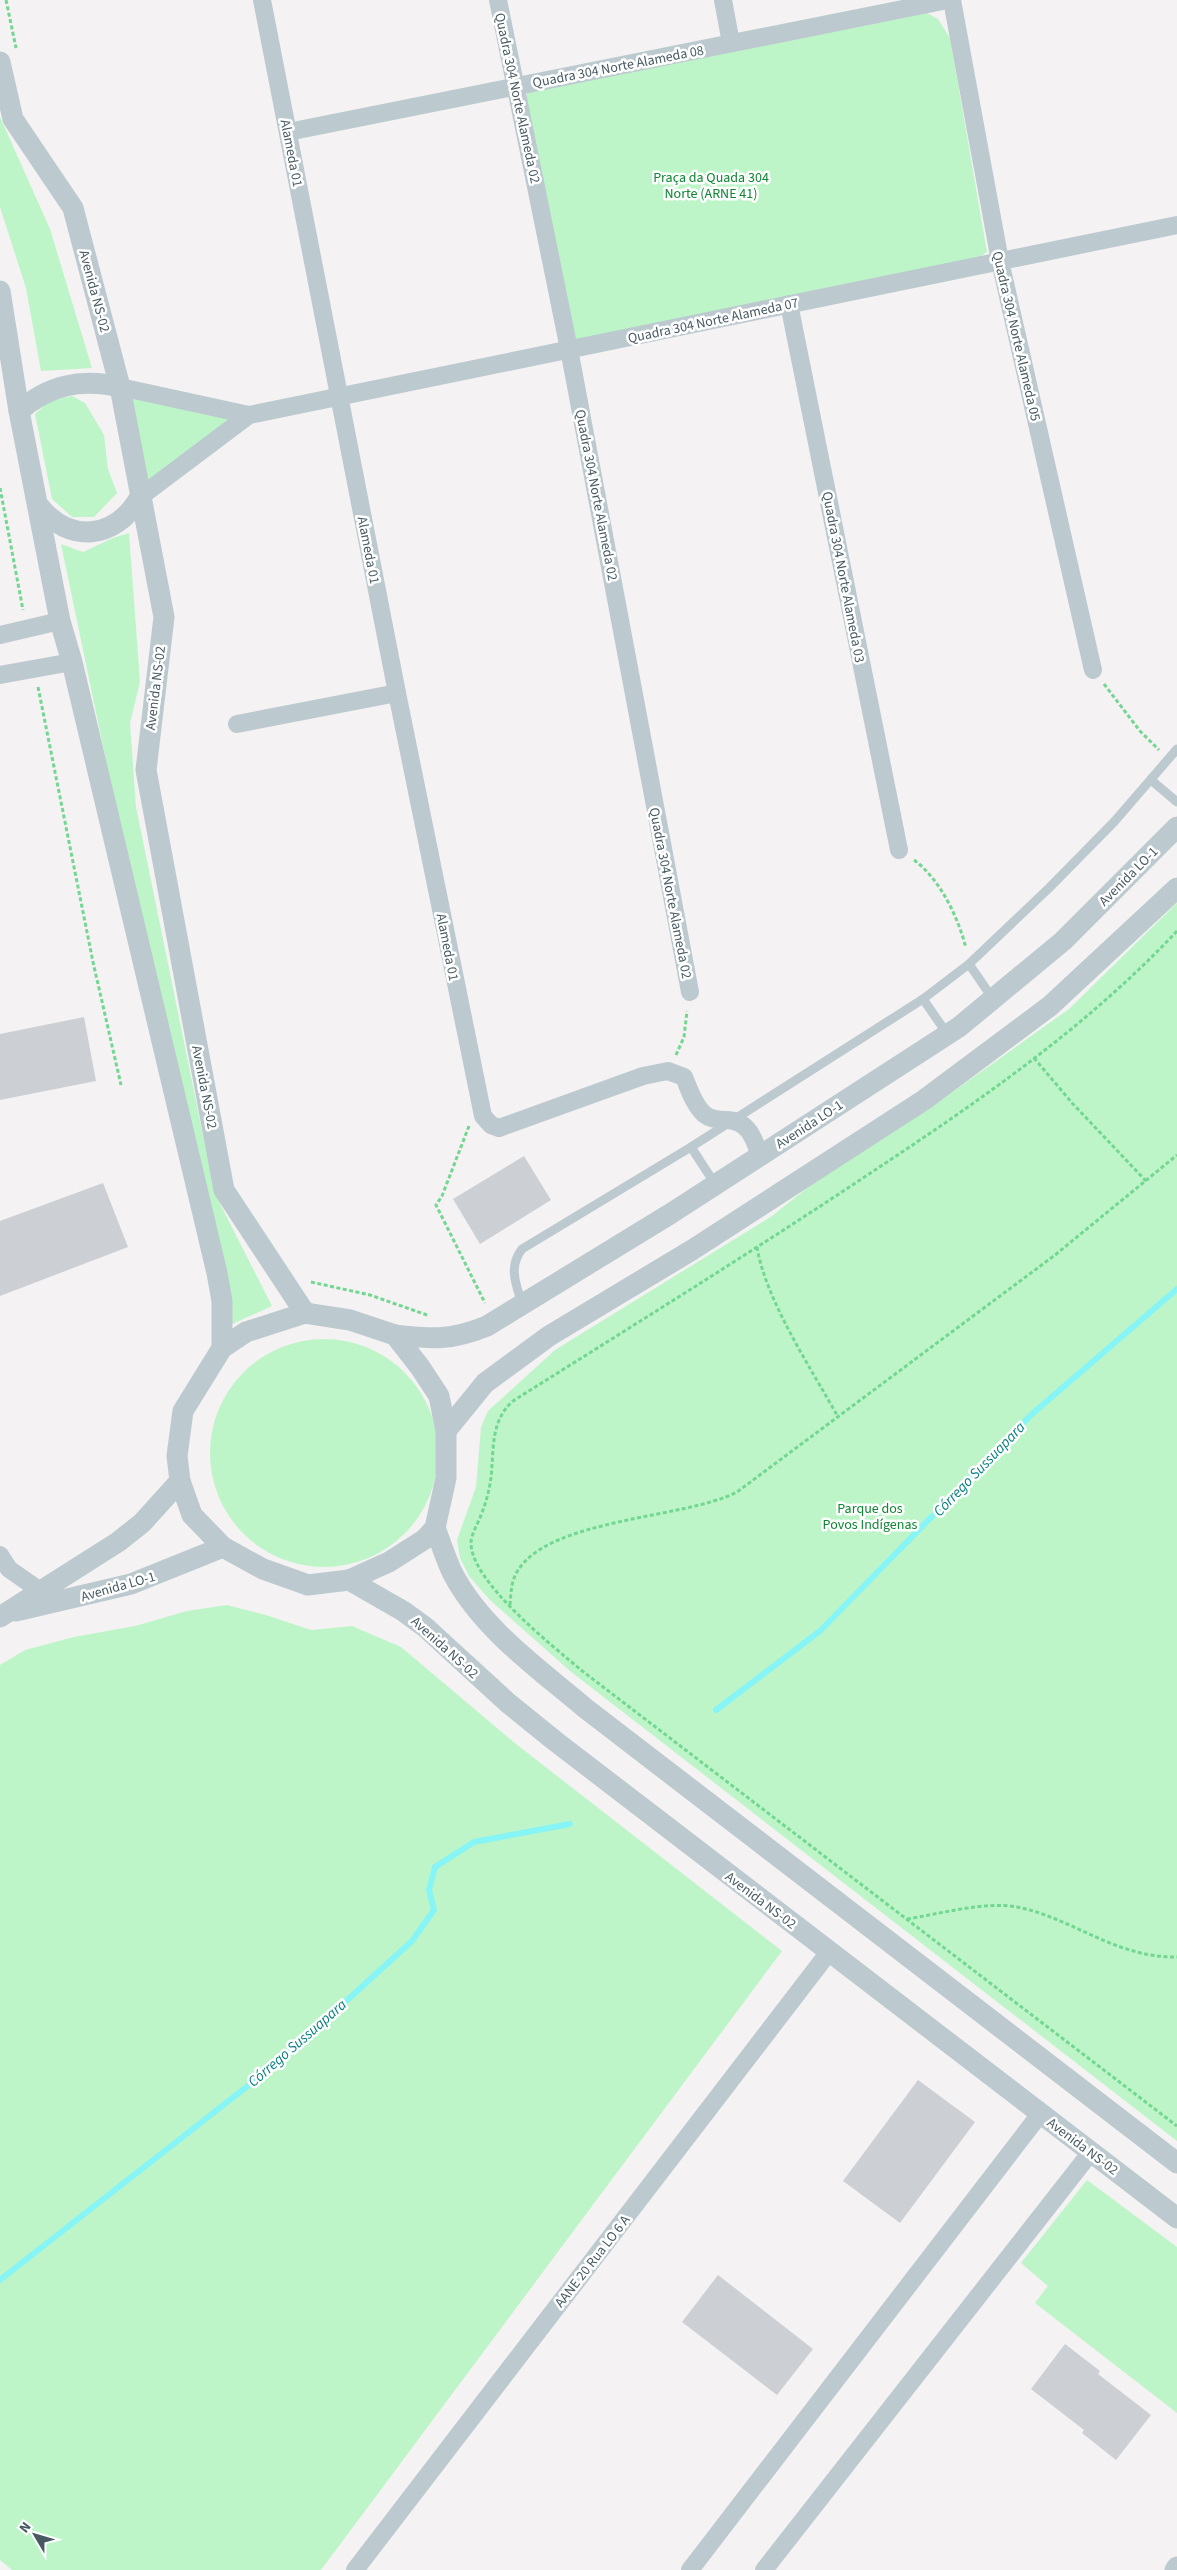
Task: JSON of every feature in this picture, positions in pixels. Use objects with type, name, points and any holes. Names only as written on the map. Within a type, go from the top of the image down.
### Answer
[{"type":"street","name":"Alameda 01","points":[[262,0],[397,693],[479,1100],[484,1116],[491,1124],[499,1128],[643,1076],[668,1071]]},
{"type":"street","name":"Quadra 304 Norte Alameda 02","points":[[498,0],[569,349],[690,992]]},
{"type":"street","points":[[723,0],[731,43]]},
{"type":"street","name":"Quadra 304 Norte Alameda 08","points":[[288,132],[950,0]]},
{"type":"street","name":"Quadra 304 Norte Alameda 05","points":[[950,0],[1000,261],[1093,670]]},
{"type":"street","name":"Avenida NS-02","points":[[0,62],[13,119],[73,208],[120,387],[164,617],[146,770],[224,1190],[305,1313]]},
{"type":"street","name":"Quadra 304 Norte Alameda 07","points":[[120,387],[249,415],[1177,225]]},
{"type":"street","points":[[1,301],[19,411],[60,621],[72,662],[217,1273],[222,1301],[222,1348]]},
{"type":"street","name":"Quadra 304 Norte Alameda 03","points":[[789,304],[899,850]]},
{"type":"street","points":[[19,411],[44,393],[73,383],[89,382],[120,387]]},
{"type":"street","name":"Quadra 304 Norte Alameda 07","points":[[140,497],[249,415]]},
{"type":"street","points":[[38,505],[46,515],[66,529],[90,532],[103,530],[120,521],[134,508],[140,497]]},
{"type":"street","points":[[0,635],[60,621]]},
{"type":"street","points":[[0,675],[72,662]]},
{"type":"street","points":[[237,724],[397,693]]},
{"type":"street","name":"Avenida LO-1","points":[[305,1313],[350,1320],[395,1334],[434,1339],[462,1336],[487,1326],[520,1295],[715,1184],[948,1035],[1063,941],[1177,827]]},
{"type":"street","points":[[446,1431],[485,1383],[550,1336],[692,1250],[924,1100],[1043,1012],[1177,888]]},
{"type":"street","points":[[668,1071],[684,1077],[695,1102],[704,1115],[717,1120],[733,1120],[751,1132],[760,1156]]},
{"type":"street","points":[[305,1313],[246,1332],[222,1348],[183,1411],[177,1456],[180,1481],[192,1515],[223,1547],[263,1569],[308,1585],[349,1580],[389,1562],[426,1539],[435,1528],[446,1478],[446,1431],[439,1396],[420,1366],[395,1334]]},
{"type":"street","name":"Avenida LO-1","points":[[4,1615],[39,1590],[124,1537],[142,1523],[180,1481]]},
{"type":"street","points":[[435,1528],[454,1575],[485,1618],[538,1668],[607,1724],[1177,2163]]},
{"type":"street","name":"Avenida LO-1","points":[[4,1615],[131,1584],[223,1547]]},
{"type":"street","points":[[0,1555],[9,1569],[39,1590]]},
{"type":"street","name":"Avenida NS-02","points":[[349,1580],[418,1621],[508,1703],[578,1759],[1177,2218]]},
{"type":"street","name":"AANE 20 Rua LO 6 A","points":[[355,2570],[829,1952]]},
{"type":"street","points":[[690,2570],[1040,2114]]},
{"type":"street","points":[[764,2570],[1091,2152]]},
{"type":"lane","points":[[520,1295],[513,1270],[516,1257],[522,1249],[691,1147],[923,999],[969,964],[1049,888],[1151,780],[1177,749]]},
{"type":"lane","points":[[1151,780],[1177,802]]},
{"type":"lane","points":[[969,964],[993,1000]]},
{"type":"lane","points":[[923,999],[948,1035]]},
{"type":"lane","points":[[691,1147],[715,1184]]},
{"type":"path","points":[[0,488],[26,629]]},
{"type":"path","points":[[34,669],[93,962],[121,1085]]},
{"type":"path","points":[[1093,670],[1140,731],[1168,759]]},
{"type":"path","points":[[899,850],[916,862],[930,877],[950,907],[961,929],[969,964]]},
{"type":"path","points":[[1177,931],[1122,985],[1034,1058],[936,1129],[757,1247],[513,1401],[504,1409],[495,1431],[488,1492],[471,1546],[475,1558],[488,1580],[510,1606],[544,1638],[637,1715],[1177,2126]]},
{"type":"path","points":[[668,1071],[684,1037],[690,992]]},
{"type":"path","points":[[1034,1058],[1146,1181]]},
{"type":"path","points":[[479,1100],[450,1178],[436,1205],[485,1304]]},
{"type":"path","points":[[510,1606],[512,1582],[518,1570],[543,1549],[608,1524],[730,1496],[1055,1255],[1177,1156]]},
{"type":"path","points":[[757,1247],[760,1269],[772,1296],[838,1417]]},
{"type":"path","points":[[307,1280],[370,1295],[426,1315],[435,1316]]},
{"type":"path","points":[[477,1307],[520,1295]]},
{"type":"path","points":[[906,1919],[1004,1905],[1035,1912],[1108,1944],[1130,1951],[1177,1957]]},
{"type":"green space","name":"Praça da Quada 304 Norte (ARNE 41)","points":[[927,13],[938,19],[950,38],[987,252],[973,261],[576,340],[527,105],[527,93]]},
{"type":"green space","points":[[0,117],[50,229],[92,368],[41,371],[26,288],[0,207]]},
{"type":"green space","points":[[120,387],[249,415],[140,497]]},
{"type":"green space","points":[[72,396],[85,403],[104,435],[108,469],[117,493],[94,517],[72,517],[52,499],[35,414],[51,400]]},
{"type":"green space","points":[[129,533],[140,682],[130,723],[136,807],[215,1194],[272,1306],[230,1325],[119,823],[61,544],[83,552]]},
{"type":"green space","name":"Parque dos Povos Indígenas","points":[[1177,903],[1177,2141],[570,1671],[490,1600],[469,1576],[460,1558],[457,1540],[476,1487],[481,1427],[488,1411],[555,1350],[772,1216],[831,1169],[933,1106],[1069,1009]]},
{"type":"green space","points":[[324,1339],[357,1344],[378,1353],[396,1365],[412,1381],[424,1399],[433,1420],[438,1453],[433,1486],[424,1507],[412,1525],[396,1541],[378,1553],[357,1562],[324,1567],[291,1562],[270,1553],[252,1541],[236,1525],[224,1507],[215,1486],[210,1453],[215,1420],[224,1399],[236,1381],[252,1365],[270,1353],[291,1344]]},
{"type":"green space","points":[[227,1605],[266,1615],[311,1630],[352,1626],[401,1647],[516,1744],[782,1951],[321,2570],[12,2570],[0,2560],[0,1665],[25,1650],[74,1637],[135,1626],[187,1611]]},
{"type":"green space","points":[[1087,2180],[1177,2247],[1177,2413],[1035,2303],[1048,2286],[1021,2263]]},
{"type":"building","points":[[84,1017],[96,1081],[0,1100],[0,1034]]},
{"type":"building","points":[[524,1156],[551,1200],[480,1244],[453,1199]]},
{"type":"building","points":[[103,1183],[128,1247],[0,1296],[0,1221]]},
{"type":"building","points":[[918,2080],[975,2122],[900,2223],[843,2181]]},
{"type":"building","points":[[718,2275],[813,2349],[777,2395],[682,2322]]},
{"type":"building","points":[[1065,2344],[1100,2371],[1098,2374],[1151,2415],[1116,2460],[1082,2433],[1084,2430],[1031,2389]]},
{"type":"waterway","name":"Córrego Sussuapara","points":[[716,1710],[820,1631],[1032,1414],[1177,1289]]},
{"type":"waterway","name":"Córrego Sussuapara","points":[[0,2280],[286,2056],[412,1941],[434,1910],[429,1890],[435,1867],[474,1842],[570,1824]]}]
